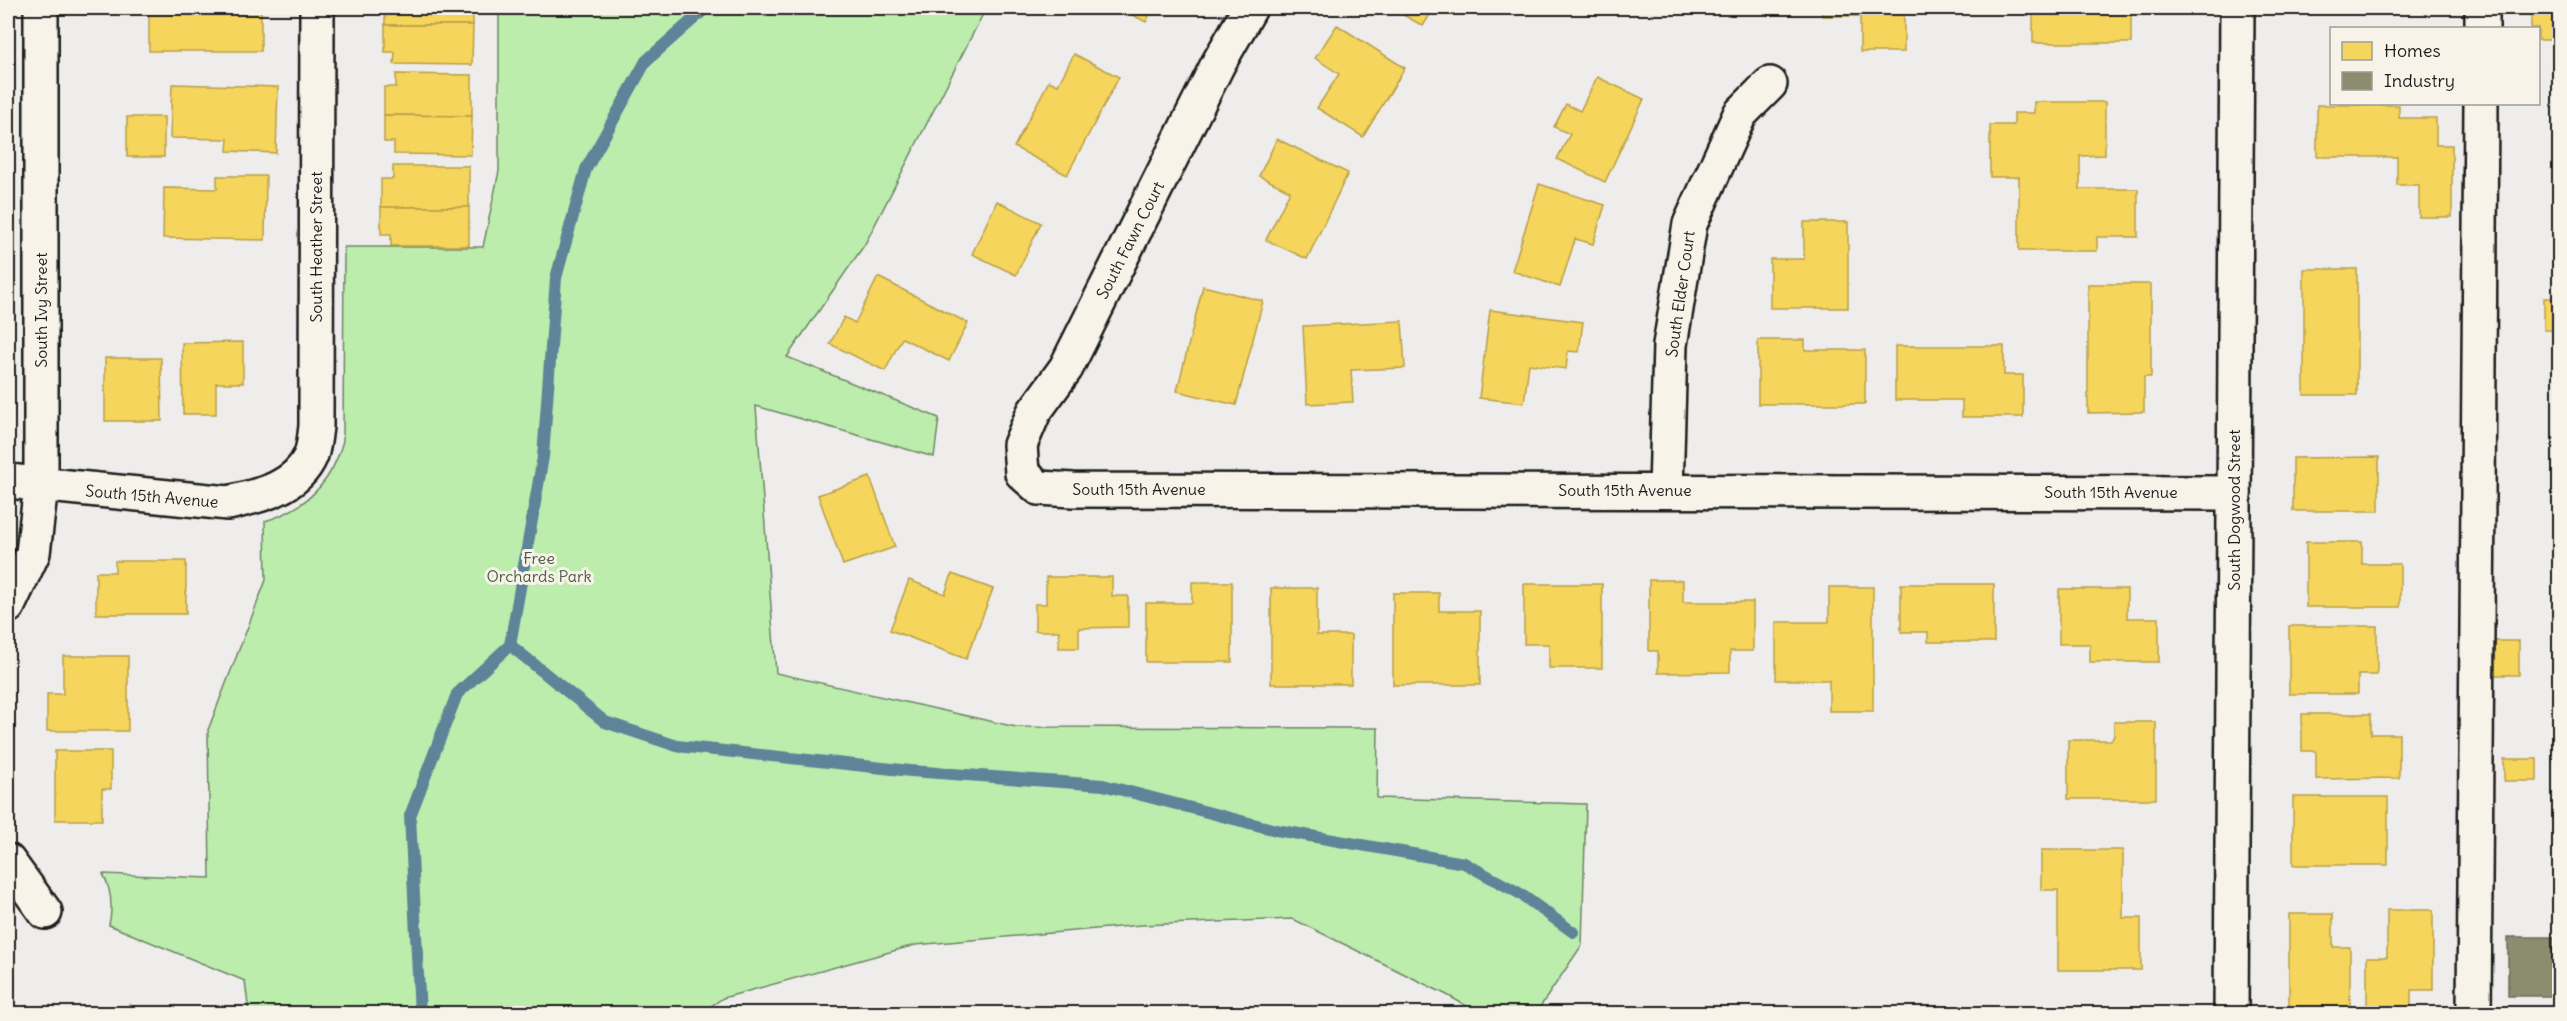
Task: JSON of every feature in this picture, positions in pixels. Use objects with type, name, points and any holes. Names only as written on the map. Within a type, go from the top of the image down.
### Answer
[{"type":"street","name":"South Ivy Street","points":[[8,606],[33,553],[41,486],[41,8]]},
{"type":"street","name":"South Heather Street","points":[[292,480],[311,455],[316,426],[317,8]]},
{"type":"street","name":"South Fawn Court","points":[[1022,473],[1020,445],[1034,412],[1066,368],[1218,64],[1250,8]]},
{"type":"street","name":"South Dogwood Street","points":[[2231,1014],[2237,8]]},
{"type":"street","points":[[2482,8],[2482,27]]},
{"type":"street","name":"South Elder Court","points":[[1666,490],[1670,345],[1690,224],[1740,114],[1770,84]]},
{"type":"street","points":[[2474,1014],[2481,105]]},
{"type":"street","name":"South 15th Avenue","points":[[1022,473],[1039,488],[1073,490],[2234,493]]},
{"type":"street","name":"South 15th Avenue","points":[[8,481],[41,486],[228,502],[261,496],[292,480]]},
{"type":"street","points":[[8,861],[45,912]]},
{"type":"green space","name":"Free Orchards Park","points":[[499,8],[986,8],[865,244],[787,357],[939,418],[934,457],[756,406],[776,673],[1016,727],[1378,728],[1377,798],[1586,804],[1582,945],[1536,1013],[1479,1013],[1293,919],[1141,925],[915,945],[723,998],[701,1013],[249,1013],[245,981],[109,925],[111,899],[103,874],[210,878],[208,730],[266,580],[265,521],[293,509],[315,492],[332,469],[343,441],[344,247],[483,247],[499,171]]},
{"type":"building: Homes","points":[[149,8],[261,8],[261,51],[149,51]]},
{"type":"building: Homes","points":[[385,8],[473,8],[473,25],[385,25]]},
{"type":"building: Homes","points":[[1128,8],[1153,8],[1146,22],[1125,11]]},
{"type":"building: Homes","points":[[1391,8],[1434,8],[1423,26]]},
{"type":"building: Homes","points":[[1822,8],[1904,8],[1904,52],[1860,52],[1860,16],[1822,16]]},
{"type":"building: Homes","points":[[2033,8],[2131,8],[2131,43],[2033,43]]},
{"type":"building: Homes","points":[[2531,8],[2560,8],[2560,40],[2540,40],[2540,27],[2531,27]]},
{"type":"building: Homes","points":[[385,25],[473,25],[472,65],[394,64],[395,52],[385,52]]},
{"type":"building: Homes","points":[[1337,25],[1405,68],[1363,137],[1317,108],[1339,74],[1315,58]]},
{"type":"building: Homes","points":[[1074,54],[1119,77],[1067,175],[1014,147],[1049,81],[1058,85]]},
{"type":"building: Homes","points":[[396,74],[472,75],[472,116],[384,115],[384,87],[396,87]]},
{"type":"building: Homes","points":[[1597,77],[1644,99],[1605,182],[1557,159],[1570,134],[1554,127],[1566,104],[1580,111]]},
{"type":"building: Homes","points":[[172,84],[278,87],[276,153],[227,151],[228,139],[170,138]]},
{"type":"building: Homes","points":[[2034,102],[2105,102],[2105,155],[2080,156],[2080,189],[2138,189],[2138,237],[2097,237],[2097,251],[2019,251],[2019,177],[1990,177],[1990,125],[2014,125],[2014,113],[2034,113]]},
{"type":"building: Homes","points":[[2317,105],[2399,105],[2399,118],[2436,118],[2436,145],[2452,145],[2452,217],[2419,217],[2419,185],[2397,185],[2397,157],[2317,157]]},
{"type":"building: Homes","points":[[384,115],[472,116],[471,155],[394,154],[394,142],[384,142]]},
{"type":"building: Homes","points":[[127,117],[164,117],[164,157],[127,157]]},
{"type":"building: Homes","points":[[1277,139],[1348,173],[1307,259],[1266,240],[1290,191],[1259,176]]},
{"type":"building: Homes","points":[[393,166],[469,166],[469,207],[381,207],[381,179],[393,179]]},
{"type":"building: Homes","points":[[217,176],[266,176],[265,240],[163,238],[164,188],[217,189]]},
{"type":"building: Homes","points":[[1539,184],[1605,205],[1593,244],[1575,239],[1560,287],[1512,271]]},
{"type":"building: Homes","points":[[997,201],[1041,223],[1016,275],[972,254]]},
{"type":"building: Homes","points":[[381,207],[469,207],[469,246],[391,246],[391,234],[381,234]]},
{"type":"building: Homes","points":[[1804,222],[1848,222],[1848,308],[1770,308],[1770,259],[1804,259]]},
{"type":"building: Homes","points":[[2304,269],[2357,269],[2357,395],[2304,395]]},
{"type":"building: Homes","points":[[878,277],[968,323],[949,361],[902,338],[885,371],[830,344],[844,317],[855,323]]},
{"type":"building: Homes","points":[[2088,284],[2151,284],[2151,377],[2144,377],[2144,412],[2088,413]]},
{"type":"building: Homes","points":[[1203,286],[1263,301],[1236,405],[1177,391]]},
{"type":"building: Homes","points":[[2544,298],[2560,298],[2560,330],[2544,330]]},
{"type":"building: Homes","points":[[1490,310],[1583,322],[1579,352],[1568,351],[1566,369],[1529,364],[1524,403],[1479,398]]},
{"type":"building: Homes","points":[[1402,321],[1405,368],[1351,370],[1353,402],[1307,404],[1303,326]]},
{"type":"building: Homes","points":[[1758,340],[1805,340],[1805,350],[1865,350],[1865,404],[1758,404]]},
{"type":"building: Homes","points":[[243,342],[243,383],[216,383],[216,414],[183,414],[182,343]]},
{"type":"building: Homes","points":[[1895,346],[2004,346],[2004,375],[2023,375],[2023,417],[1962,417],[1962,400],[1895,400]]},
{"type":"building: Homes","points":[[105,358],[161,358],[162,421],[105,421]]},
{"type":"building: Homes","points":[[2379,457],[2379,511],[2293,511],[2293,458]]},
{"type":"building: Homes","points":[[870,477],[895,547],[843,565],[818,495]]},
{"type":"building: Homes","points":[[2306,542],[2362,542],[2362,564],[2400,564],[2400,607],[2306,607]]},
{"type":"building: Homes","points":[[115,561],[186,561],[186,614],[96,614],[96,572],[115,572]]},
{"type":"building: Homes","points":[[952,574],[993,589],[966,659],[890,630],[909,580],[945,594]]},
{"type":"building: Homes","points":[[1046,577],[1112,577],[1112,596],[1128,596],[1128,627],[1079,628],[1079,648],[1059,648],[1059,631],[1035,631],[1035,604],[1046,604]]},
{"type":"building: Homes","points":[[1649,580],[1683,580],[1683,602],[1753,602],[1753,651],[1730,651],[1730,672],[1658,673],[1658,651],[1649,651]]},
{"type":"building: Homes","points":[[1192,582],[1232,582],[1232,662],[1146,662],[1146,603],[1192,603]]},
{"type":"building: Homes","points":[[1524,584],[1602,584],[1602,668],[1549,668],[1549,644],[1524,644]]},
{"type":"building: Homes","points":[[1901,584],[1994,584],[1994,642],[1928,642],[1928,632],[1901,632]]},
{"type":"building: Homes","points":[[1829,587],[1873,587],[1873,711],[1829,711],[1829,680],[1776,680],[1776,622],[1829,622]]},
{"type":"building: Homes","points":[[1271,588],[1317,588],[1317,635],[1351,635],[1351,684],[1271,684]]},
{"type":"building: Homes","points":[[2059,589],[2127,589],[2127,618],[2159,618],[2159,662],[2090,662],[2090,644],[2059,644]]},
{"type":"building: Homes","points":[[1393,593],[1439,593],[1439,611],[1480,611],[1480,685],[1393,685]]},
{"type":"building: Homes","points":[[2289,626],[2377,626],[2377,675],[2358,675],[2358,694],[2289,694]]},
{"type":"building: Homes","points":[[2494,641],[2519,641],[2519,675],[2494,675]]},
{"type":"building: Homes","points":[[63,656],[128,656],[128,731],[47,731],[47,694],[63,694]]},
{"type":"building: Homes","points":[[2302,714],[2371,714],[2371,734],[2399,734],[2399,778],[2316,779],[2316,751],[2302,751]]},
{"type":"building: Homes","points":[[2114,722],[2156,722],[2156,799],[2068,799],[2068,740],[2111,740],[2114,736]]},
{"type":"building: Homes","points":[[55,751],[111,751],[111,789],[102,789],[102,820],[55,820]]},
{"type":"building: Homes","points":[[2504,759],[2537,759],[2537,781],[2504,781]]},
{"type":"building: Homes","points":[[2293,797],[2388,797],[2388,865],[2293,865]]},
{"type":"building: Homes","points":[[2041,850],[2123,850],[2123,918],[2141,918],[2141,970],[2058,970],[2058,890],[2041,890]]},
{"type":"building: Homes","points":[[2387,910],[2433,910],[2433,990],[2411,990],[2411,1014],[2367,1014],[2367,957],[2387,957]]},
{"type":"building: Homes","points":[[2289,914],[2333,914],[2333,947],[2350,947],[2350,1014],[2289,1014]]},
{"type":"building: Homes","points":[[130,1004],[135,1014],[112,1014]]},
{"type":"building: Industry","points":[[2508,937],[2555,937],[2555,996],[2508,996]]},
{"type":"waterway","points":[[420,1014],[410,816],[457,694],[510,645],[543,457],[556,278],[586,169],[646,61],[706,8]]},
{"type":"waterway","points":[[510,645],[605,722],[677,746],[911,771],[1103,785],[1276,830],[1464,863],[1519,893],[1573,932]]}]
